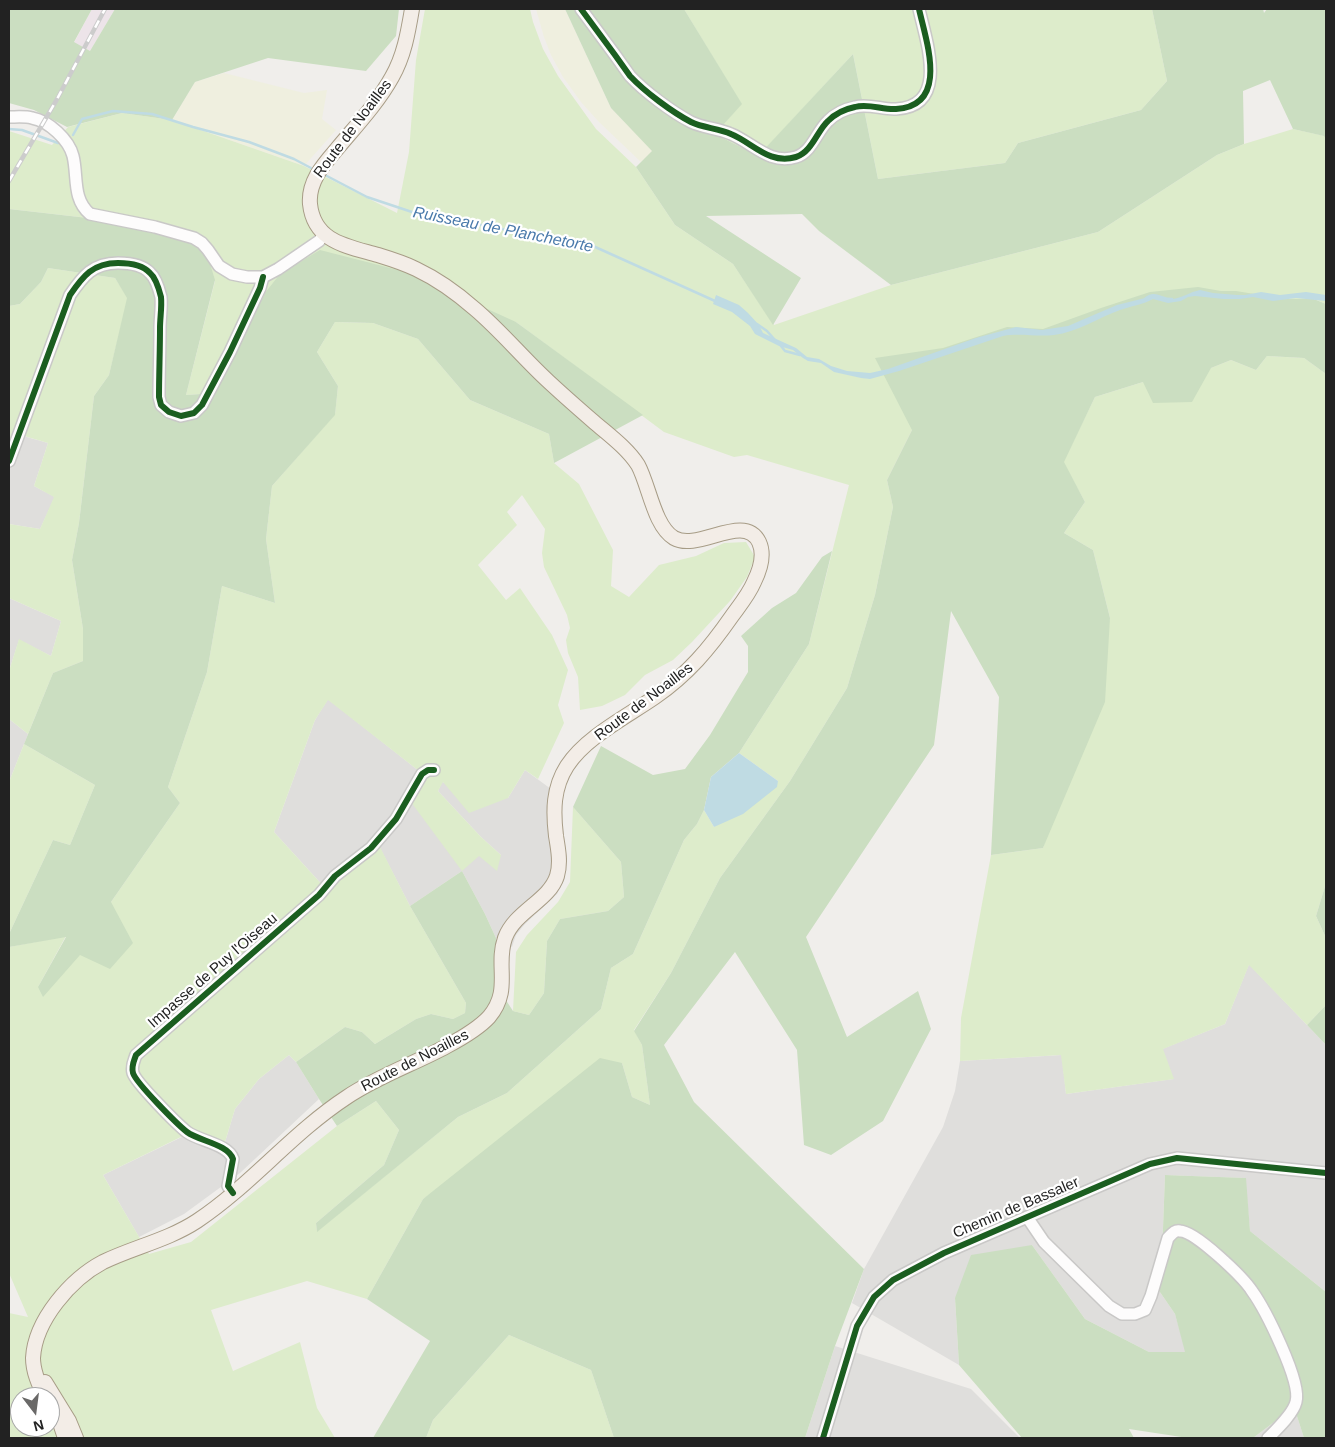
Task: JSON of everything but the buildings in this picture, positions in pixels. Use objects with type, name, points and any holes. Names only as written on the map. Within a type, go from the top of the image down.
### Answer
[{"type":"main road","name":"Route de Noailles","points":[[42,1387],[34,1368],[33,1356],[41,1329],[55,1306],[82,1276],[110,1259],[183,1229],[201,1218],[233,1193],[310,1124],[344,1099],[364,1086],[408,1066],[470,1033],[493,1012],[499,1002],[502,989],[503,944],[508,932],[516,920],[548,891],[554,884],[557,876],[555,799],[560,778],[568,763],[584,746],[668,687],[698,660],[746,598],[755,580],[762,556],[761,547],[756,537],[746,531],[734,531],[691,541],[680,541],[671,536],[662,525],[644,477],[632,456],[544,378],[478,311],[441,283],[414,268],[334,242],[324,235],[314,220],[310,208],[312,185],[321,168],[372,106],[392,78],[405,47],[412,9]]},
{"type":"main road","points":[[36,1343],[41,1374],[69,1421],[76,1438]]},
{"type":"main road","name":"Route de Noailles","points":[[60,1424],[65,1438]]},
{"type":"street","points":[[580,9],[631,76],[675,114],[693,123],[731,134],[775,159],[798,157],[808,150],[827,121],[839,112],[856,106],[904,108],[914,105],[922,99],[930,81],[931,64],[919,9]]},
{"type":"street","points":[[9,117],[33,118],[58,132],[73,155],[78,196],[84,209],[90,214],[155,227],[194,238],[202,243],[219,266],[232,274],[247,278],[263,277],[278,269],[324,235]]},
{"type":"street","points":[[9,461],[70,295],[90,271],[108,263],[125,263],[143,267],[150,272],[161,297],[159,397],[161,405],[169,412],[181,416],[194,413],[202,405],[230,352],[260,288],[263,277]]},
{"type":"street","name":"Impasse de Puy l'Oiseau","points":[[233,1193],[228,1186],[233,1159],[232,1155],[222,1148],[188,1133],[139,1084],[133,1074],[132,1064],[136,1055],[319,894],[335,876],[371,848],[396,819],[422,774],[428,770],[434,770]]},
{"type":"street","name":"Chemin de Bassaler","points":[[823,1438],[857,1326],[874,1297],[893,1280],[944,1253],[1150,1164],[1177,1158],[1326,1173]]},
{"type":"street","points":[[1027,1217],[1044,1242],[1109,1306],[1122,1314],[1134,1314],[1145,1310],[1168,1238],[1174,1231],[1182,1230],[1205,1244],[1239,1274],[1252,1291],[1275,1330],[1296,1386],[1297,1401],[1292,1410],[1268,1438]]},
{"type":"street","points":[[60,1417],[66,1425],[70,1438]]},
{"type":"shaded area","points":[[92,9],[115,9],[90,51],[74,43]]},
{"type":"shaded area","points":[[13,433],[48,443],[34,486],[55,497],[40,529],[9,524],[9,444]]},
{"type":"shaded area","points":[[9,598],[61,621],[51,656],[19,640],[9,671]]},
{"type":"shaded area","points":[[328,699],[419,771],[479,856],[501,855],[481,837],[438,791],[442,782],[508,798],[525,770],[562,797],[561,813],[567,860],[564,881],[557,894],[516,935],[512,947],[496,938],[462,871],[410,906],[380,848],[326,889],[274,832],[315,720]]},
{"type":"shaded area","points":[[9,719],[28,734],[9,782]]},
{"type":"shaded area","points":[[1249,964],[1326,1045],[1326,1292],[1250,1231],[1245,1178],[1165,1175],[1162,1255],[1151,1279],[1175,1314],[1186,1352],[1149,1352],[1085,1319],[1032,1245],[955,1298],[959,1365],[852,1303],[864,1269],[943,1127],[955,1091],[960,1061],[1062,1055],[1066,1094],[1173,1079],[1162,1049],[1225,1024]]},
{"type":"shaded area","points":[[289,1055],[296,1062],[319,1099],[240,1173],[184,1214],[139,1237],[103,1175],[186,1135],[222,1152],[235,1109],[259,1079]]},
{"type":"shaded area","points":[[835,1346],[971,1389],[1020,1438],[805,1438]]},
{"type":"shaded area","points":[[1294,1407],[1304,1438],[1253,1438]]},
{"type":"green space","points":[[9,9],[92,9],[74,42],[90,51],[115,9],[399,9],[396,36],[366,71],[268,58],[195,82],[172,120],[122,113],[67,127],[34,110],[9,103]]},
{"type":"green space","points":[[425,9],[530,9],[543,49],[558,76],[596,129],[636,167],[675,225],[733,264],[774,325],[891,285],[1098,232],[1217,155],[1244,144],[1293,129],[1325,136],[1326,139],[1326,304],[1314,299],[1285,299],[912,430],[887,480],[893,507],[875,595],[847,688],[790,781],[720,878],[671,973],[634,1030],[642,1045],[650,1105],[632,1097],[622,1063],[423,1199],[367,1299],[307,1281],[211,1310],[233,1371],[300,1342],[317,1408],[335,1438],[9,1438],[9,1313],[28,1317],[9,1273],[9,947],[66,936],[38,987],[111,902],[180,803],[168,787],[207,672],[222,586],[275,603],[266,539],[272,486],[335,414],[338,386],[317,352],[335,322],[373,323],[418,339],[470,400],[549,434],[554,463],[579,484],[613,550],[611,586],[629,597],[659,565],[696,556],[724,543],[746,542],[755,557],[747,577],[730,601],[673,660],[645,675],[625,695],[602,706],[580,710],[578,677],[568,653],[566,640],[570,628],[567,615],[544,567],[542,553],[545,529],[522,495],[507,512],[517,525],[478,565],[506,600],[520,588],[552,635],[568,670],[558,705],[564,723],[538,779],[525,770],[508,798],[469,813],[443,782],[438,791],[481,837],[501,855],[497,871],[479,856],[462,871],[405,794],[419,771],[328,700],[315,720],[274,832],[326,889],[380,847],[410,906],[466,1003],[465,1013],[453,1019],[431,1014],[416,1019],[375,1044],[362,1032],[345,1027],[296,1062],[289,1055],[259,1079],[235,1109],[222,1152],[185,1135],[103,1175],[149,1254],[191,1242],[337,1126],[376,1101],[399,1130],[384,1165],[316,1223],[317,1231],[458,1117],[507,1093],[601,1009],[611,968],[633,954],[684,840],[697,824],[704,810],[714,827],[778,781],[739,753],[809,644],[849,485],[747,455],[734,457],[664,432],[516,322],[265,293],[243,338],[220,358],[201,394],[186,395],[215,281],[79,217],[9,209],[9,131],[52,145],[68,127],[122,113],[172,120],[304,166],[397,213],[409,152],[416,60]]},
{"type":"green space","points":[[536,9],[565,9],[611,108],[653,151],[641,162],[599,122],[581,102],[563,77],[551,55]]},
{"type":"green space","points":[[565,9],[684,9],[742,104],[715,134],[758,156],[853,54],[878,179],[1005,163],[1018,143],[1141,110],[1167,81],[1152,9],[1263,9],[1264,13],[1267,9],[1326,9],[1326,139],[1324,136],[1293,129],[1270,80],[1243,91],[1244,144],[1217,155],[1098,232],[891,285],[819,231],[802,214],[706,216],[801,278],[773,325],[733,264],[675,225],[636,167],[652,151],[611,108]]},
{"type":"green space","points":[[684,9],[1152,9],[1167,81],[1141,110],[1018,143],[1005,163],[878,179],[853,54],[758,157],[715,134],[741,104]]},
{"type":"green space","points":[[224,73],[304,93],[327,90],[322,119],[336,130],[304,166],[172,120],[195,82]]},
{"type":"green space","points":[[9,209],[79,217],[155,230],[195,243],[207,254],[215,280],[186,395],[201,394],[220,358],[243,338],[265,293],[280,274],[320,250],[406,272],[516,322],[643,415],[554,463],[549,434],[470,400],[418,339],[373,323],[335,322],[317,352],[338,386],[335,415],[272,486],[266,539],[275,603],[222,586],[207,672],[168,787],[180,803],[111,902],[133,943],[110,969],[80,955],[43,997],[38,987],[66,937],[9,947],[9,934],[53,840],[70,845],[95,785],[24,744],[53,673],[83,661],[83,629],[72,560],[79,523],[94,396],[109,375],[127,298],[115,278],[48,268],[41,282],[20,304],[9,306]]},
{"type":"green space","points":[[48,268],[115,278],[128,298],[109,375],[94,396],[79,523],[72,560],[83,629],[83,661],[53,673],[28,734],[9,719],[9,671],[19,639],[51,656],[61,621],[9,598],[9,524],[40,529],[54,497],[34,486],[48,443],[14,433],[9,444],[9,306],[20,304],[41,282]]},
{"type":"green space","points":[[1198,287],[1285,299],[1314,299],[1326,304],[1326,374],[1304,358],[1267,356],[1256,370],[1231,360],[1211,368],[1192,402],[1153,403],[1143,382],[1095,397],[1064,462],[1085,502],[1064,533],[1093,550],[1110,618],[1105,702],[1043,848],[991,855],[999,697],[951,611],[934,745],[806,937],[847,1037],[918,991],[931,1029],[883,1121],[831,1155],[804,1145],[797,1050],[735,952],[664,1045],[694,1102],[864,1269],[835,1346],[805,1438],[614,1438],[591,1370],[509,1335],[433,1420],[426,1438],[373,1438],[430,1341],[367,1299],[423,1199],[600,1058],[622,1063],[632,1097],[650,1105],[642,1045],[634,1031],[671,973],[720,878],[790,781],[847,688],[875,595],[893,507],[887,480],[912,430],[875,358],[943,348],[1007,327],[1043,329],[1150,292]]},
{"type":"green space","points":[[1267,356],[1304,358],[1326,374],[1326,883],[1316,916],[1326,938],[1326,1005],[1307,1025],[1249,965],[1225,1024],[1163,1049],[1174,1079],[1066,1094],[1061,1055],[960,1061],[961,1018],[991,855],[1043,848],[1110,618],[1093,550],[1064,533],[1085,502],[1063,462],[1095,397],[1143,382],[1211,368],[1231,360],[1256,370]]},
{"type":"green space","points":[[832,551],[809,644],[739,753],[711,777],[704,810],[697,824],[684,840],[633,954],[611,968],[601,1009],[507,1093],[458,1117],[317,1232],[316,1223],[384,1165],[399,1130],[376,1101],[337,1126],[296,1062],[345,1027],[362,1032],[375,1044],[416,1019],[431,1014],[453,1019],[465,1013],[466,1003],[410,906],[462,871],[496,938],[498,988],[513,1011],[529,1015],[544,993],[547,941],[560,919],[608,911],[624,897],[621,862],[573,807],[601,746],[653,775],[685,769],[710,735],[748,672],[748,646],[741,636],[772,608],[796,593],[822,557]]},
{"type":"green space","points":[[24,744],[95,785],[70,845],[53,840],[9,934],[9,782]]},
{"type":"green space","points":[[573,807],[621,862],[624,897],[608,911],[560,919],[547,941],[544,993],[529,1015],[513,1011],[516,952],[527,935],[558,902],[570,882]]},
{"type":"green space","points":[[1326,883],[1326,938],[1316,916]]},
{"type":"green space","points":[[1326,1005],[1326,1045],[1307,1025]]},
{"type":"green space","points":[[1165,1175],[1246,1178],[1250,1231],[1326,1292],[1326,1438],[1304,1438],[1294,1407],[1253,1438],[1188,1438],[1129,1429],[1134,1438],[1022,1438],[959,1365],[955,1298],[971,1255],[1032,1245],[1085,1319],[1149,1352],[1185,1352],[1175,1314],[1151,1279],[1162,1255]]},
{"type":"green space","points":[[509,1335],[591,1370],[614,1438],[426,1438],[433,1420]]},
{"type":"water","points":[[1200,290],[1237,295],[1261,292],[1280,295],[1306,292],[1326,295],[1326,301],[1296,298],[1273,301],[1253,297],[1224,299],[1195,296],[1168,303],[1153,299],[1063,333],[1054,335],[1003,336],[870,379],[834,372],[821,363],[808,361],[793,350],[779,346],[755,334],[750,326],[732,312],[713,304],[716,295],[739,305],[759,325],[763,333],[796,348],[807,357],[819,359],[831,366],[847,371],[870,373],[888,369],[976,338],[1016,327],[1042,330],[1068,326],[1117,305],[1152,296],[1166,299],[1176,298]]},
{"type":"water","points":[[739,753],[778,781],[777,787],[743,814],[714,827],[704,810],[711,777]]},
{"type":"waterway","name":"Ruisseau de Planchetorte","points":[[73,135],[82,119],[113,111],[152,114],[249,142],[294,159],[311,168]]},
{"type":"waterway","name":"Ruisseau de Planchetorte","points":[[9,129],[22,130],[58,143]]},
{"type":"waterway","name":"Ruisseau de Planchetorte","points":[[325,175],[367,197],[412,212],[593,246],[715,301]]},
{"type":"waterway","name":"Ruisseau de Planchetorte","points":[[1145,299],[1152,295],[1172,299]]},
{"type":"waterway","name":"Ruisseau de Planchetorte","points":[[757,324],[775,340]]},
{"type":"waterway","name":"Ruisseau de Planchetorte","points":[[781,346],[785,351],[800,355]]},
{"type":"railway","points":[[9,181],[56,101],[105,9]]},
{"type":"cycle path","points":[[581,9],[630,76],[659,101],[691,122],[726,132],[769,156],[786,159],[796,157],[806,151],[824,125],[844,110],[860,106],[896,109],[913,105],[923,97],[929,84],[930,70],[929,54],[919,9]]},
{"type":"cycle path","points":[[9,461],[70,295],[79,282],[95,268],[102,265],[127,263],[147,270],[154,278],[161,297],[159,397],[161,405],[169,412],[181,416],[194,413],[202,405],[230,352],[260,288],[263,277]]},
{"type":"cycle path","points":[[233,1193],[228,1186],[233,1159],[230,1154],[219,1146],[187,1132],[158,1104],[133,1073],[136,1055],[319,895],[335,876],[371,848],[396,819],[422,774],[428,770],[434,770]]},
{"type":"cycle path","points":[[823,1438],[857,1326],[874,1297],[893,1280],[944,1253],[1150,1164],[1177,1158],[1326,1173]]}]
